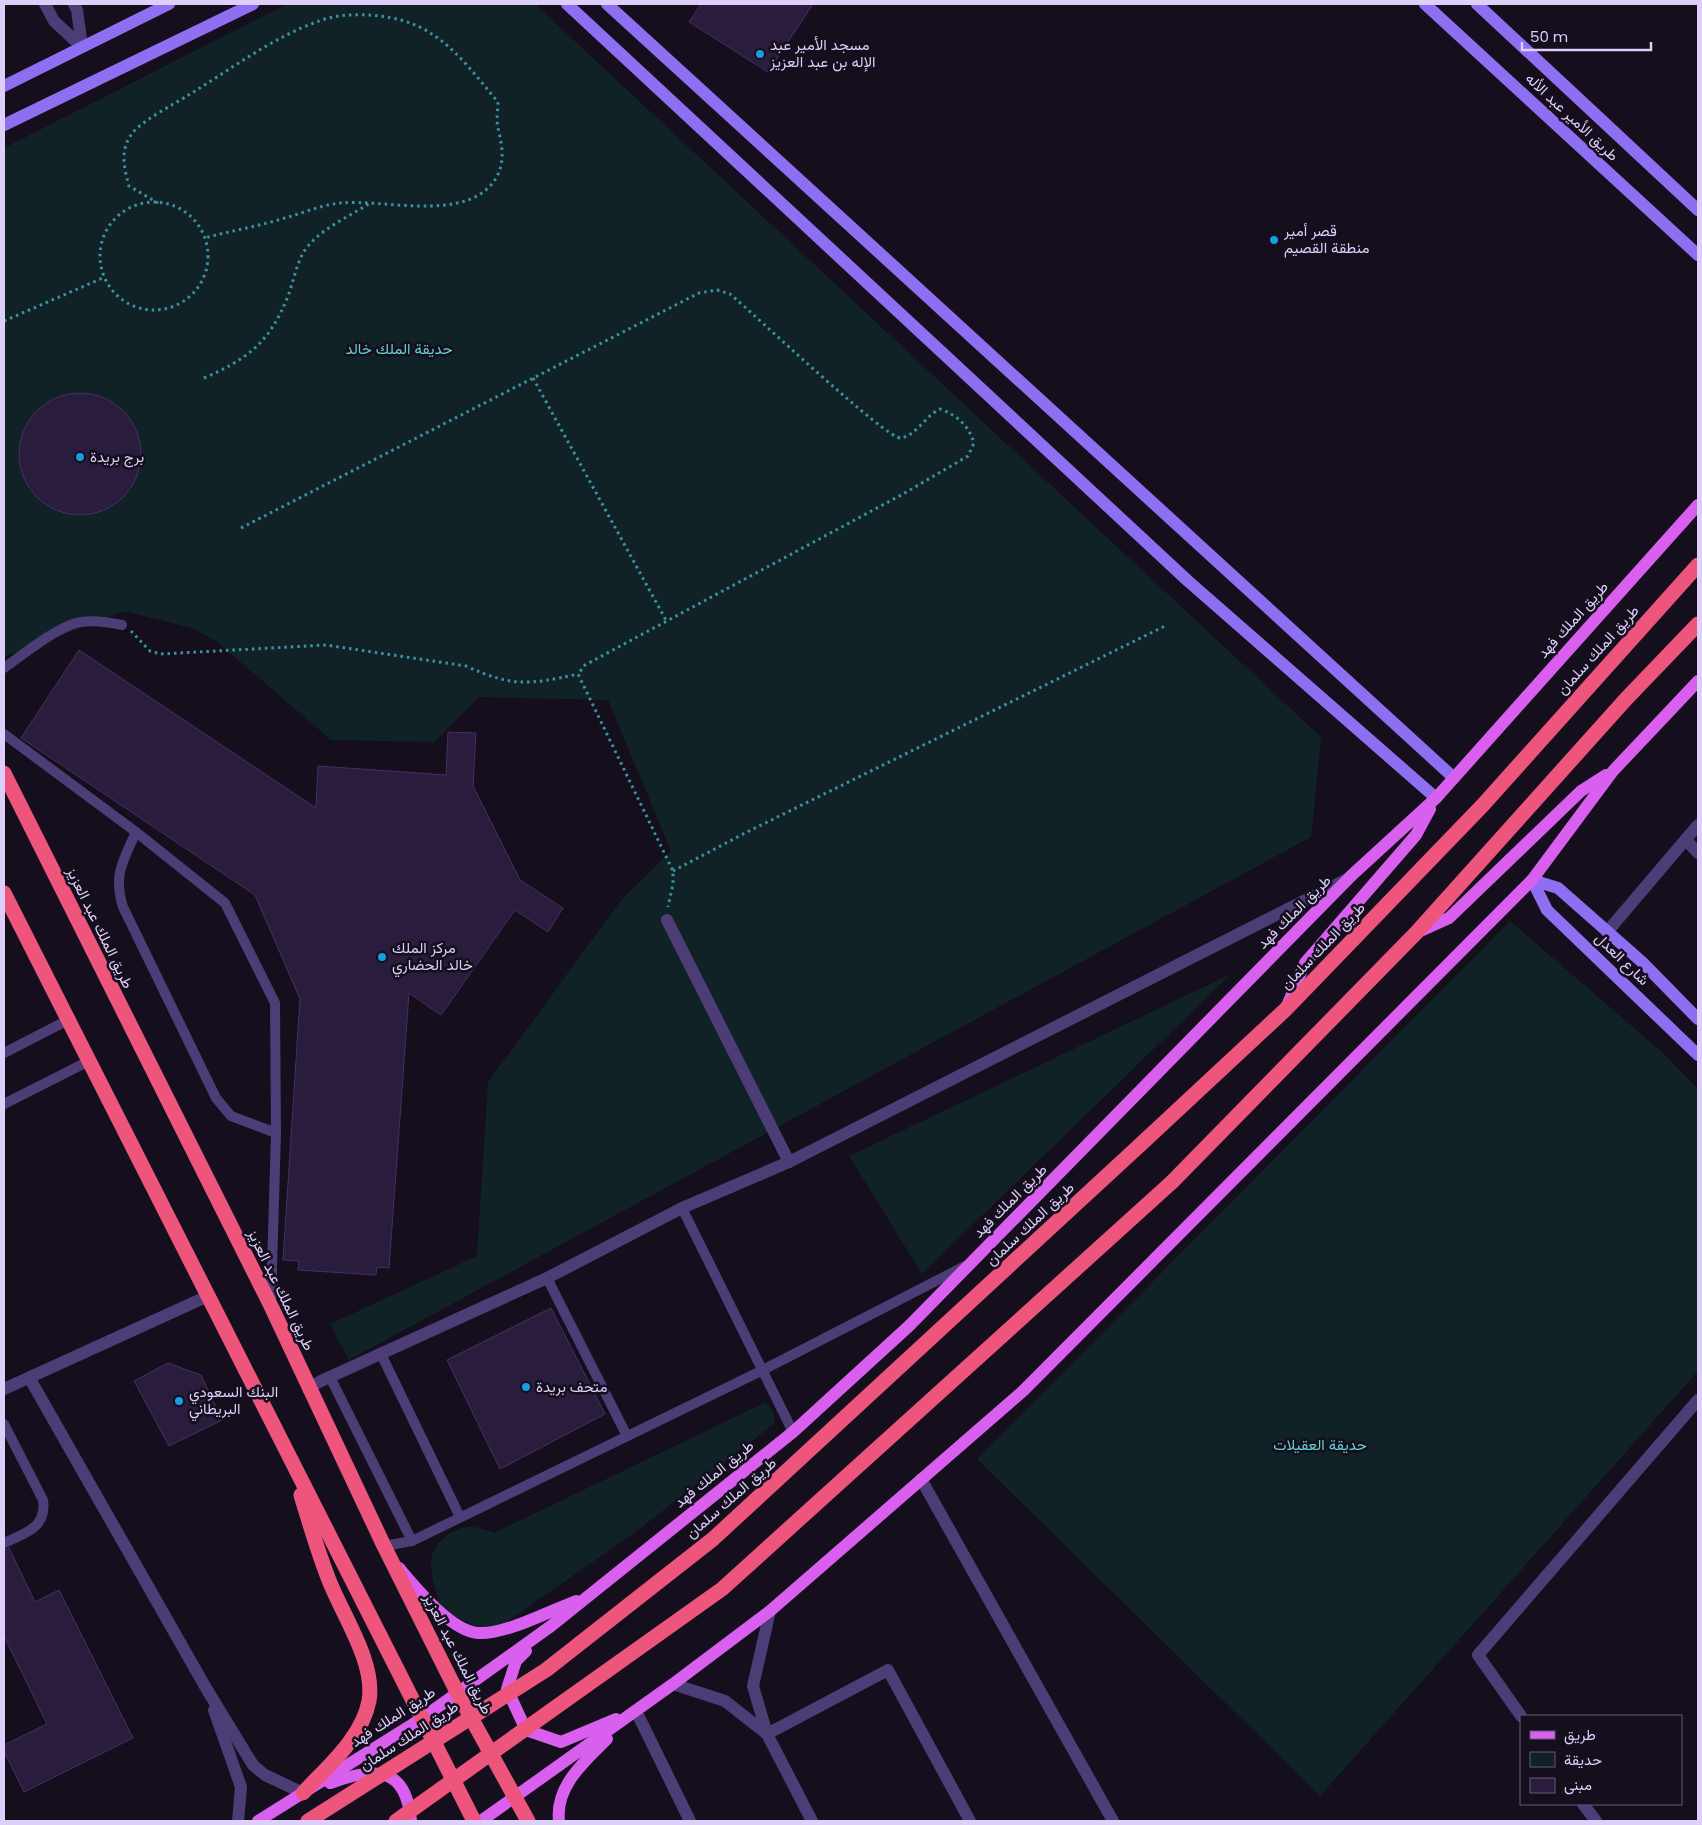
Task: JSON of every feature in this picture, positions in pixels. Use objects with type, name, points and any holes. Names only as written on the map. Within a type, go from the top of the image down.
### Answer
[{"type":"highway","name":"طريق الملك سلمان","points":[[308,1821],[546,1670],[713,1539],[1285,1010],[1482,806],[1698,565]]},
{"type":"highway","points":[[396,1821],[722,1589],[1172,1182],[1416,933],[1626,699],[1698,624]]},
{"type":"highway","name":"طريق الملك عبد العزيز","points":[[4,773],[271,1306],[308,1389],[386,1550],[458,1694],[528,1821]]},
{"type":"highway","points":[[4,893],[474,1821]]},
{"type":"highway","points":[[285,1449],[328,1577],[366,1663],[369,1700],[362,1721],[344,1748],[302,1793]]},
{"type":"main road","name":"طريق الملك فهد","points":[[258,1821],[421,1719],[551,1626],[793,1432],[909,1326],[1352,876],[1436,798],[1698,505]]},
{"type":"main road","points":[[481,1821],[673,1684],[770,1610],[1023,1392],[1532,880],[1613,771],[1698,681]]},
{"type":"main road","points":[[1416,933],[1450,918],[1581,791],[1613,771]]},
{"type":"main road","points":[[1285,1010],[1305,962],[1416,834],[1436,798]]},
{"type":"main road","points":[[386,1550],[422,1595],[451,1621],[476,1633],[497,1632],[588,1597]]},
{"type":"main road","points":[[551,1626],[516,1661],[507,1689],[526,1730],[561,1742],[636,1711]]},
{"type":"main road","points":[[559,1821],[558,1810],[573,1772],[636,1711]]},
{"type":"main road","points":[[302,1793],[354,1774],[380,1772],[398,1782],[409,1801],[411,1821]]},
{"type":"street","points":[[45,4],[54,21],[82,47]]},
{"type":"street","points":[[74,4],[77,10],[82,47]]},
{"type":"street","points":[[4,86],[169,4]]},
{"type":"street","points":[[4,125],[253,4]]},
{"type":"street","points":[[567,4],[1188,581],[1436,798]]},
{"type":"street","points":[[607,4],[1453,777]]},
{"type":"street","name":"طريق الأمير عبد الأله","points":[[1425,4],[1698,255]]},
{"type":"street","name":"طريق الأمير عبد الأله","points":[[1477,4],[1698,210]]},
{"type":"street","points":[[1607,932],[1698,825]]},
{"type":"street","points":[[1686,840],[1698,852]]},
{"type":"street","points":[[308,1389],[330,1377],[547,1278],[682,1208],[788,1162],[1352,876]]},
{"type":"street","points":[[1532,880],[1558,888],[1642,962],[1698,1019]]},
{"type":"street","name":"شارع العدل","points":[[1532,880],[1547,910],[1698,1055]]},
{"type":"street","points":[[667,920],[788,1162]]},
{"type":"street","points":[[4,1389],[30,1379],[208,1296]]},
{"type":"street","points":[[30,1379],[206,1688],[253,1764],[265,1775],[302,1793]]},
{"type":"street","points":[[1520,1715],[1478,1655],[1698,1400]]},
{"type":"street","points":[[921,1479],[1113,1821]]},
{"type":"street","points":[[770,1610],[754,1686],[767,1734],[812,1821]]},
{"type":"street","points":[[767,1734],[888,1670],[970,1821]]},
{"type":"street","points":[[673,1684],[724,1701],[767,1734]]},
{"type":"street","points":[[206,1688],[241,1787],[238,1821]]},
{"type":"street","points":[[636,1711],[690,1821]]},
{"type":"street","points":[[1584,1805],[1596,1821]]},
{"type":"lane","points":[[4,668],[33,648],[78,623],[94,621],[122,625]]},
{"type":"lane","points":[[4,734],[136,832],[225,903],[276,1004],[276,1133],[271,1306]]},
{"type":"lane","points":[[136,832],[118,878],[118,890],[123,907],[216,1098],[230,1116],[276,1133]]},
{"type":"lane","points":[[4,1053],[68,1020]]},
{"type":"lane","points":[[4,1104],[89,1061]]},
{"type":"lane","points":[[682,1208],[761,1371],[793,1432]]},
{"type":"lane","points":[[386,1550],[412,1541],[761,1371],[972,1262]]},
{"type":"lane","points":[[547,1278],[627,1436]]},
{"type":"lane","points":[[381,1354],[460,1517]]},
{"type":"lane","points":[[330,1377],[412,1541]]},
{"type":"lane","points":[[4,1424],[42,1500],[44,1512],[40,1522],[4,1543]]},
{"type":"path","points":[[158,203],[129,186],[124,157],[132,133],[162,111],[289,34],[333,17],[370,16],[400,20],[420,26],[451,46],[498,102],[498,127],[503,141],[504,156],[491,185],[466,201],[454,205],[340,204],[204,238]]},
{"type":"path","points":[[147,203],[158,203],[178,208],[190,216],[204,238],[208,257],[203,277],[193,292],[173,306],[149,309],[128,303],[113,291],[100,264],[100,254],[103,237],[111,224],[132,207],[147,203]]},
{"type":"path","points":[[204,378],[234,365],[259,346],[277,322],[304,253],[331,228],[371,203]]},
{"type":"path","points":[[4,321],[105,277]]},
{"type":"path","points":[[122,625],[150,651],[161,654],[326,645],[466,666],[486,675],[518,684],[547,681],[578,674],[585,665],[961,460],[972,451],[974,443],[972,435],[959,418],[940,409],[926,422],[903,437],[898,438],[892,435],[868,417],[755,314],[730,294],[717,290],[699,293],[241,528]]},
{"type":"path","points":[[533,378],[666,622]]},
{"type":"path","points":[[673,871],[745,833],[1167,625]]},
{"type":"path","points":[[578,674],[673,871],[674,884],[669,896],[667,920]]},
{"type":"green space","name":"حديقة الملك خالد","points":[[287,4],[535,4],[1321,737],[1311,837],[349,1360],[330,1324],[477,1256],[488,1082],[622,899],[671,851],[608,700],[479,697],[434,742],[331,740],[216,641],[192,628],[125,611],[4,657],[4,148]]},
{"type":"green space","name":"حديقة العقيلات","points":[[1510,921],[1663,1053],[1698,1089],[1698,1371],[1320,1796],[977,1459]]},
{"type":"green space","points":[[1231,974],[922,1274],[849,1156]]},
{"type":"green space","points":[[766,1402],[773,1411],[775,1423],[637,1531],[501,1626],[476,1627],[442,1609],[433,1581],[431,1569],[432,1556],[438,1544],[454,1531],[470,1527],[481,1528],[494,1533]]},
{"type":"building","name":"مسجد الأمير عبد الإله بن عبد العزيز","points":[[701,4],[813,4],[768,72],[689,22]]},
{"type":"building","name":"برج بريدة","points":[[80,393],[92,394],[103,398],[114,403],[123,411],[131,420],[136,431],[140,442],[140,466],[136,477],[131,488],[123,497],[114,505],[103,510],[92,514],[80,515],[68,514],[57,510],[46,505],[37,497],[29,488],[24,477],[20,466],[19,454],[20,442],[24,431],[29,420],[37,411],[46,403],[57,398],[68,394]]},
{"type":"building","name":"مركز الملك خالد الحضاري","points":[[79,650],[316,808],[318,766],[446,775],[448,732],[476,733],[473,786],[520,880],[563,908],[548,932],[515,910],[441,1015],[409,993],[389,1268],[377,1267],[376,1275],[298,1270],[299,1261],[283,1260],[300,999],[255,895],[21,738]]},
{"type":"building","name":"متحف بريدة","points":[[551,1308],[605,1414],[500,1469],[447,1360]]},
{"type":"building","name":"البنك السعودي البريطاني","points":[[168,1363],[201,1375],[222,1420],[169,1446],[134,1381]]},
{"type":"building","points":[[9,1548],[35,1602],[59,1590],[133,1738],[24,1792],[4,1751],[4,1745],[47,1724],[4,1636],[4,1550]]},
{"type":"place","name":"مسجد الأمير عبد الإله بن عبد العزيز","points":[[760,54]]},
{"type":"place","name":"قصر أمير منطقة القصيم","points":[[1274,240]]},
{"type":"place","name":"برج بريدة","points":[[80,457]]},
{"type":"place","name":"مركز الملك خالد الحضاري","points":[[382,957]]},
{"type":"place","name":"متحف بريدة","points":[[526,1387]]},
{"type":"place","name":"البنك السعودي البريطاني","points":[[179,1401]]}]
